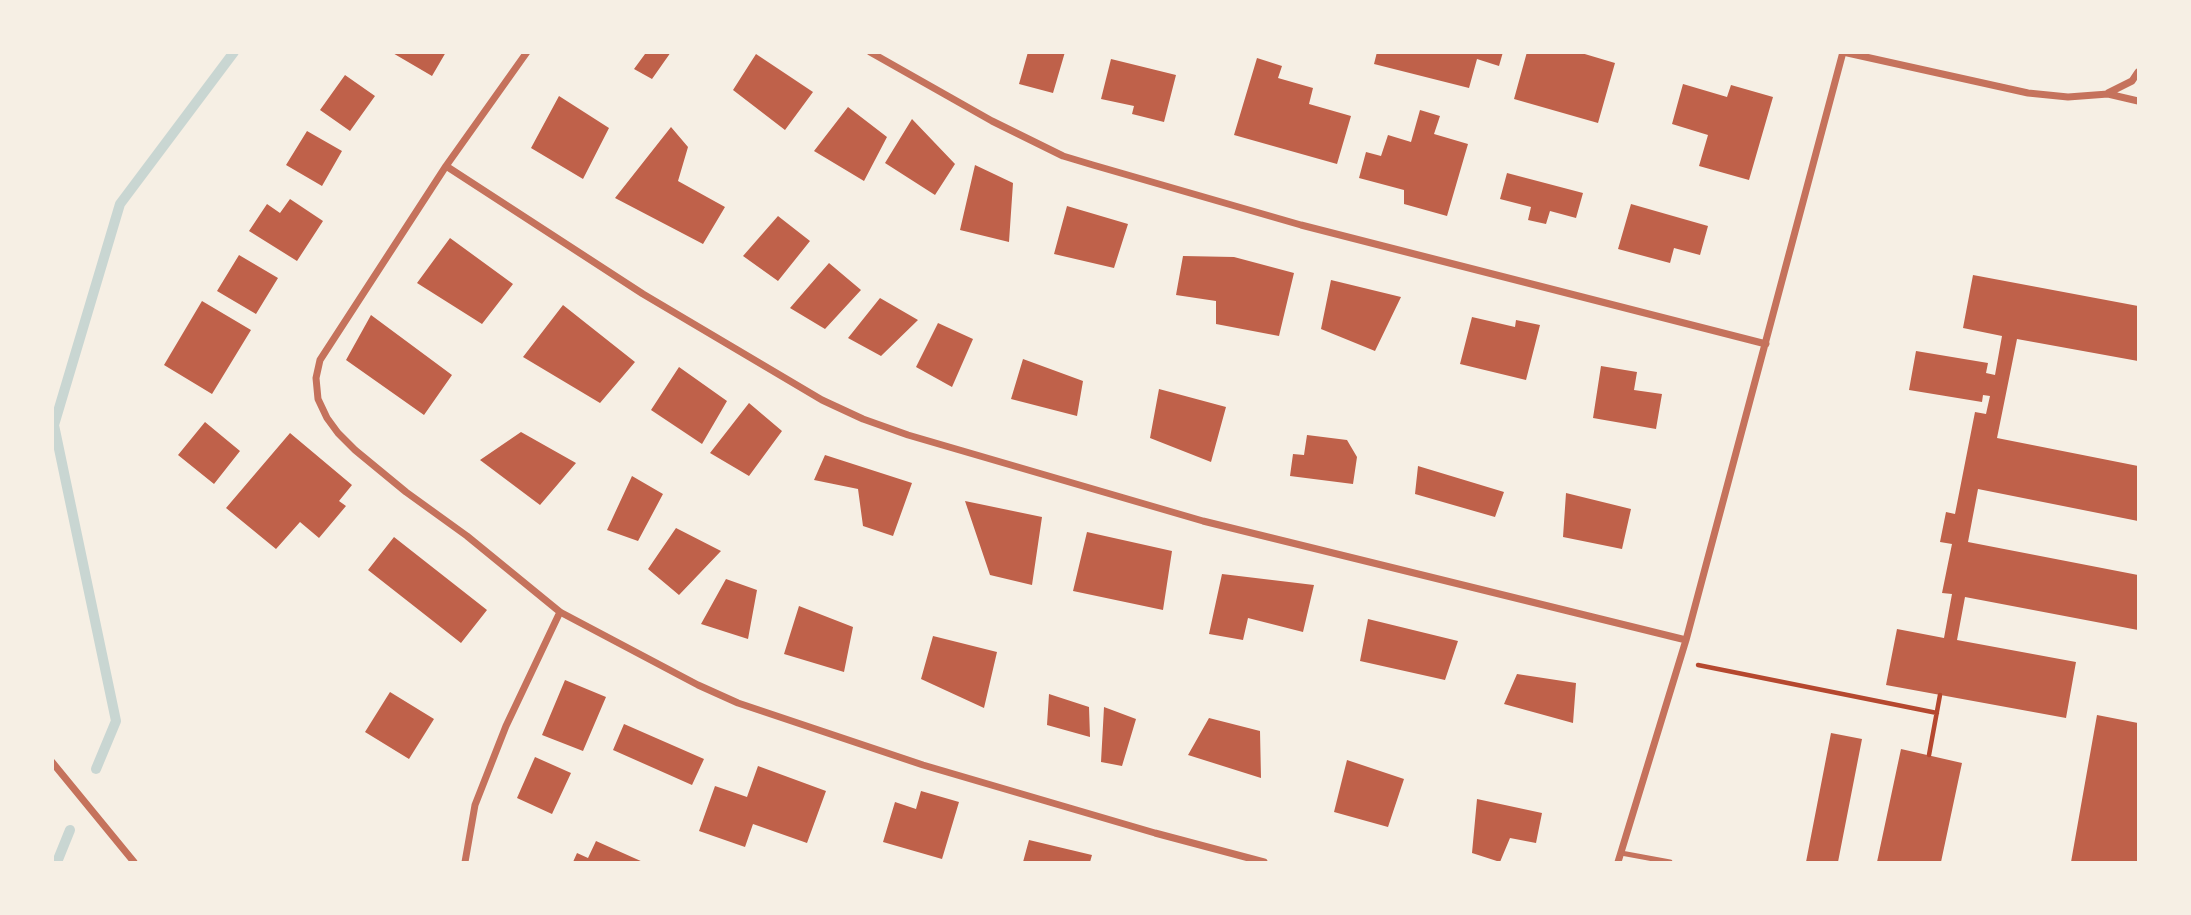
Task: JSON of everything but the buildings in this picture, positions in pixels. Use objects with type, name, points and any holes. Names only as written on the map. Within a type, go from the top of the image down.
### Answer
[{"type":"street","points":[[527,52],[446,166],[320,360],[316,378],[318,399],[338,433],[406,492],[467,536],[560,612],[675,674],[738,703],[923,765],[1264,863]]},
{"type":"street","points":[[870,52],[1036,144],[1083,162],[1300,225],[1766,344]]},
{"type":"street","points":[[1619,863],[1686,640],[1843,52],[2028,93],[2068,97],[2108,94],[2138,101]]},
{"type":"street","points":[[2108,94],[2132,81],[2138,72]]},
{"type":"street","points":[[446,166],[643,294],[822,400],[863,419],[934,443],[1203,521],[1686,640]]},
{"type":"street","points":[[465,863],[475,805],[506,726],[560,612]]},
{"type":"street","points":[[52,762],[134,863]]},
{"type":"lane","points":[[1621,853],[1670,863]]},
{"type":"path","points":[[1680,661],[1937,713]]},
{"type":"path","points":[[1929,755],[1940,695]]},
{"type":"waterway","points":[[96,769],[116,721],[54,425],[120,204],[234,52]]},
{"type":"waterway","points":[[57,862],[70,830]]}]
